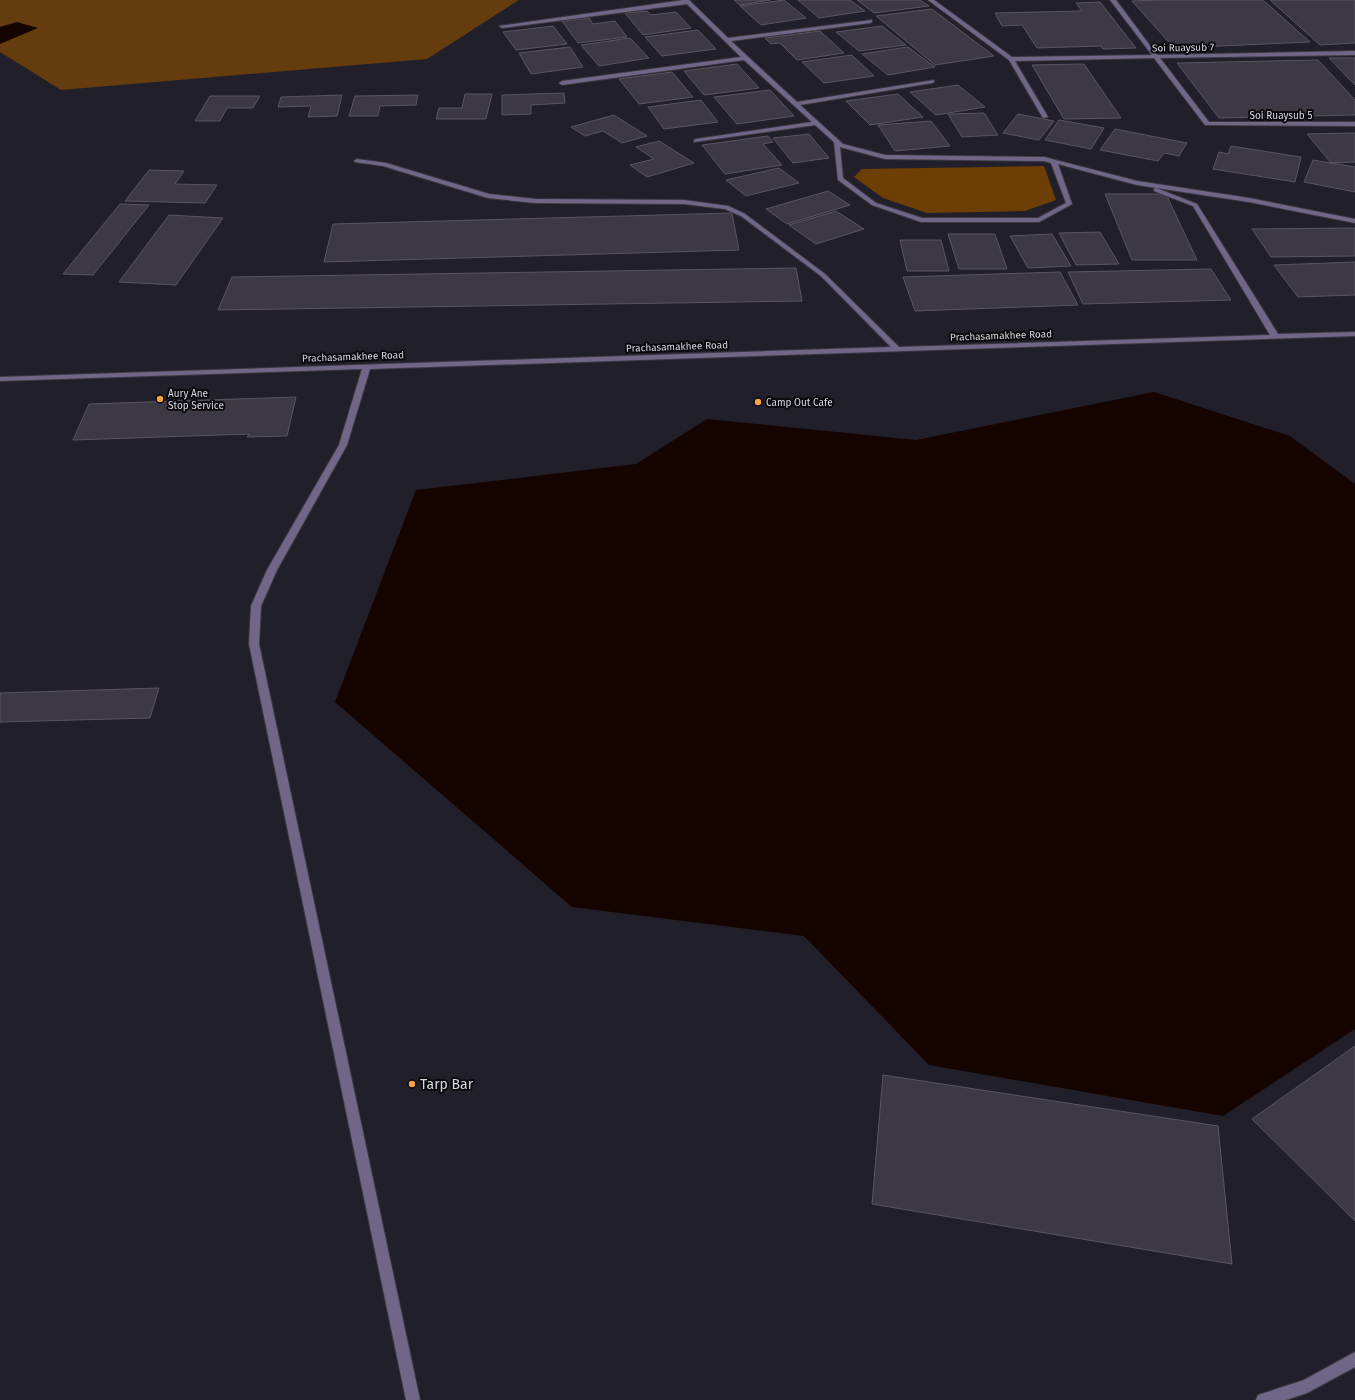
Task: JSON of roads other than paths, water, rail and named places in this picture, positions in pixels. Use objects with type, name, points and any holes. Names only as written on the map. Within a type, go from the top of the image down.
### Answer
[{"type":"street","points":[[931,0],[1011,59],[1045,117]]},
{"type":"street","points":[[1113,0],[1155,57]]},
{"type":"street","points":[[502,26],[687,1],[726,40],[841,145],[885,157],[1044,159],[1137,183],[1249,200],[1355,221]]},
{"type":"street","points":[[726,40],[870,21]]},
{"type":"street","name":"Soi Ruaysub 7","points":[[1011,59],[1355,53]]},
{"type":"street","name":"Soi Ruaysub 5","points":[[1155,57],[1207,124],[1355,124]]},
{"type":"street","points":[[562,83],[746,58]]},
{"type":"street","points":[[796,104],[932,81]]},
{"type":"street","points":[[696,141],[817,123]]},
{"type":"street","points":[[837,141],[840,179],[874,204],[921,220],[1039,220],[1069,204],[1054,162]]},
{"type":"street","points":[[357,161],[384,164],[488,196],[535,201],[684,202],[726,207],[743,215],[823,275],[896,348]]},
{"type":"street","points":[[1137,183],[1195,205],[1275,336]]},
{"type":"street","name":"Prachasamakhee Road","points":[[0,378],[1355,334]]},
{"type":"street","points":[[367,366],[343,445],[272,570],[256,606],[254,644],[413,1400]]},
{"type":"street","points":[[1264,1400],[1307,1386],[1355,1359]]},
{"type":"place","name":"Aury Ane Stop Service","points":[[160,399]]},
{"type":"place","name":"Camp Out Cafe","points":[[758,402]]},
{"type":"place","name":"Tarp Bar","points":[[412,1084]]}]
